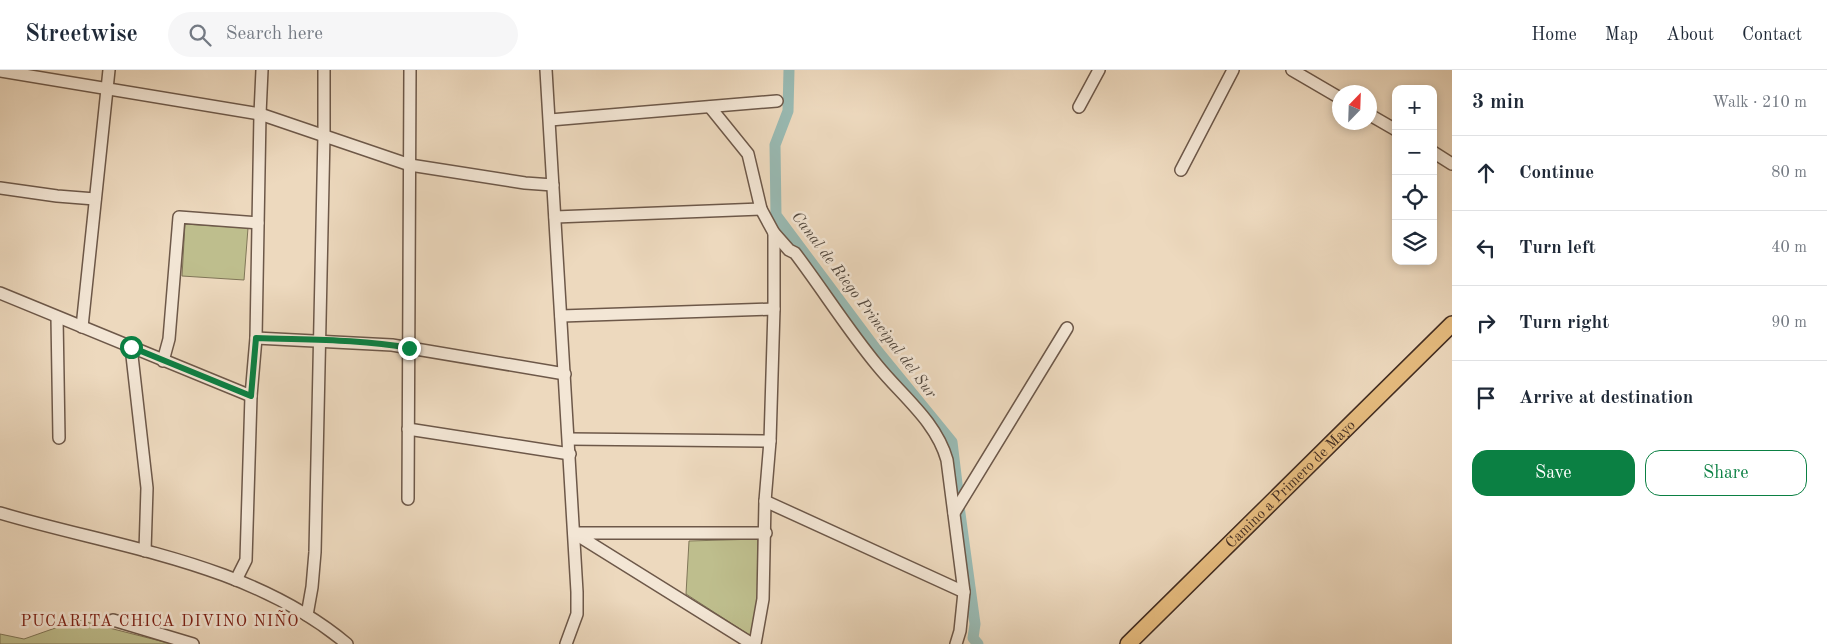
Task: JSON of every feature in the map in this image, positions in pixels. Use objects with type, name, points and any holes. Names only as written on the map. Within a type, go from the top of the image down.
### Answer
[{"type":"main road","name":"Camino a Primero de Mayo","points":[[1128,644],[1452,324]]},
{"type":"street","points":[[82,327],[109,70]]},
{"type":"street","points":[[236,580],[246,560],[251,396],[256,338],[262,70]]},
{"type":"street","points":[[308,616],[315,552],[324,70]]},
{"type":"street","points":[[408,499],[410,70]]},
{"type":"street","points":[[546,70],[570,454],[577,614],[566,644]]},
{"type":"street","points":[[1079,107],[1099,70]]},
{"type":"street","points":[[1182,170],[1233,70]]},
{"type":"street","points":[[1292,70],[1332,93]]},
{"type":"street","points":[[0,71],[260,114],[410,165],[525,183],[554,185]]},
{"type":"street","points":[[550,120],[777,101]]},
{"type":"street","points":[[710,107],[748,154],[761,209],[774,233],[789,250],[795,253],[877,366],[931,426],[944,448],[964,592],[960,632],[956,644]]},
{"type":"street","points":[[1377,119],[1392,128]]},
{"type":"street","points":[[1437,155],[1452,164]]},
{"type":"street","points":[[0,188],[95,199]]},
{"type":"street","points":[[555,217],[761,209]]},
{"type":"street","points":[[163,361],[169,338],[179,218],[258,223]]},
{"type":"street","points":[[574,533],[754,644],[763,599],[766,533],[765,501],[770,441],[774,310],[774,233]]},
{"type":"street","points":[[0,293],[251,396]]},
{"type":"street","points":[[561,316],[774,310]]},
{"type":"street","points":[[57,316],[59,438]]},
{"type":"street","points":[[954,513],[1067,328]]},
{"type":"street","points":[[256,338],[392,345],[565,374]]},
{"type":"street","points":[[131,347],[147,488],[144,551]]},
{"type":"street","points":[[408,429],[570,454]]},
{"type":"street","points":[[569,439],[770,441]]},
{"type":"street","points":[[765,501],[964,592]]},
{"type":"street","points":[[0,513],[144,551],[236,580],[274,597],[308,616],[347,644]]},
{"type":"street","points":[[574,533],[766,533]]},
{"type":"street","points":[[113,620],[193,644]]},
{"type":"green space","points":[[185,224],[248,228],[244,280],[182,276]]},
{"type":"green space","points":[[758,539],[758,603],[751,636],[686,594],[689,541]]},
{"type":"green space","points":[[78,620],[172,644],[0,644],[0,634],[24,639]]},
{"type":"waterway","name":"Canal de Riego Principal del Sur","points":[[789,70],[788,111],[775,145],[776,215],[876,349],[952,442],[958,492]]},
{"type":"waterway","name":"Canal de Riego Principal del Sur","points":[[959,506],[975,624],[973,638],[978,644]]},
{"type":"district","name":"PUCARITA CHICA DIVINO NIÑO","points":[[160,620]]},
{"type":"route","points":[[131,347],[251,396],[256,338],[320,340],[409,348]]}]
